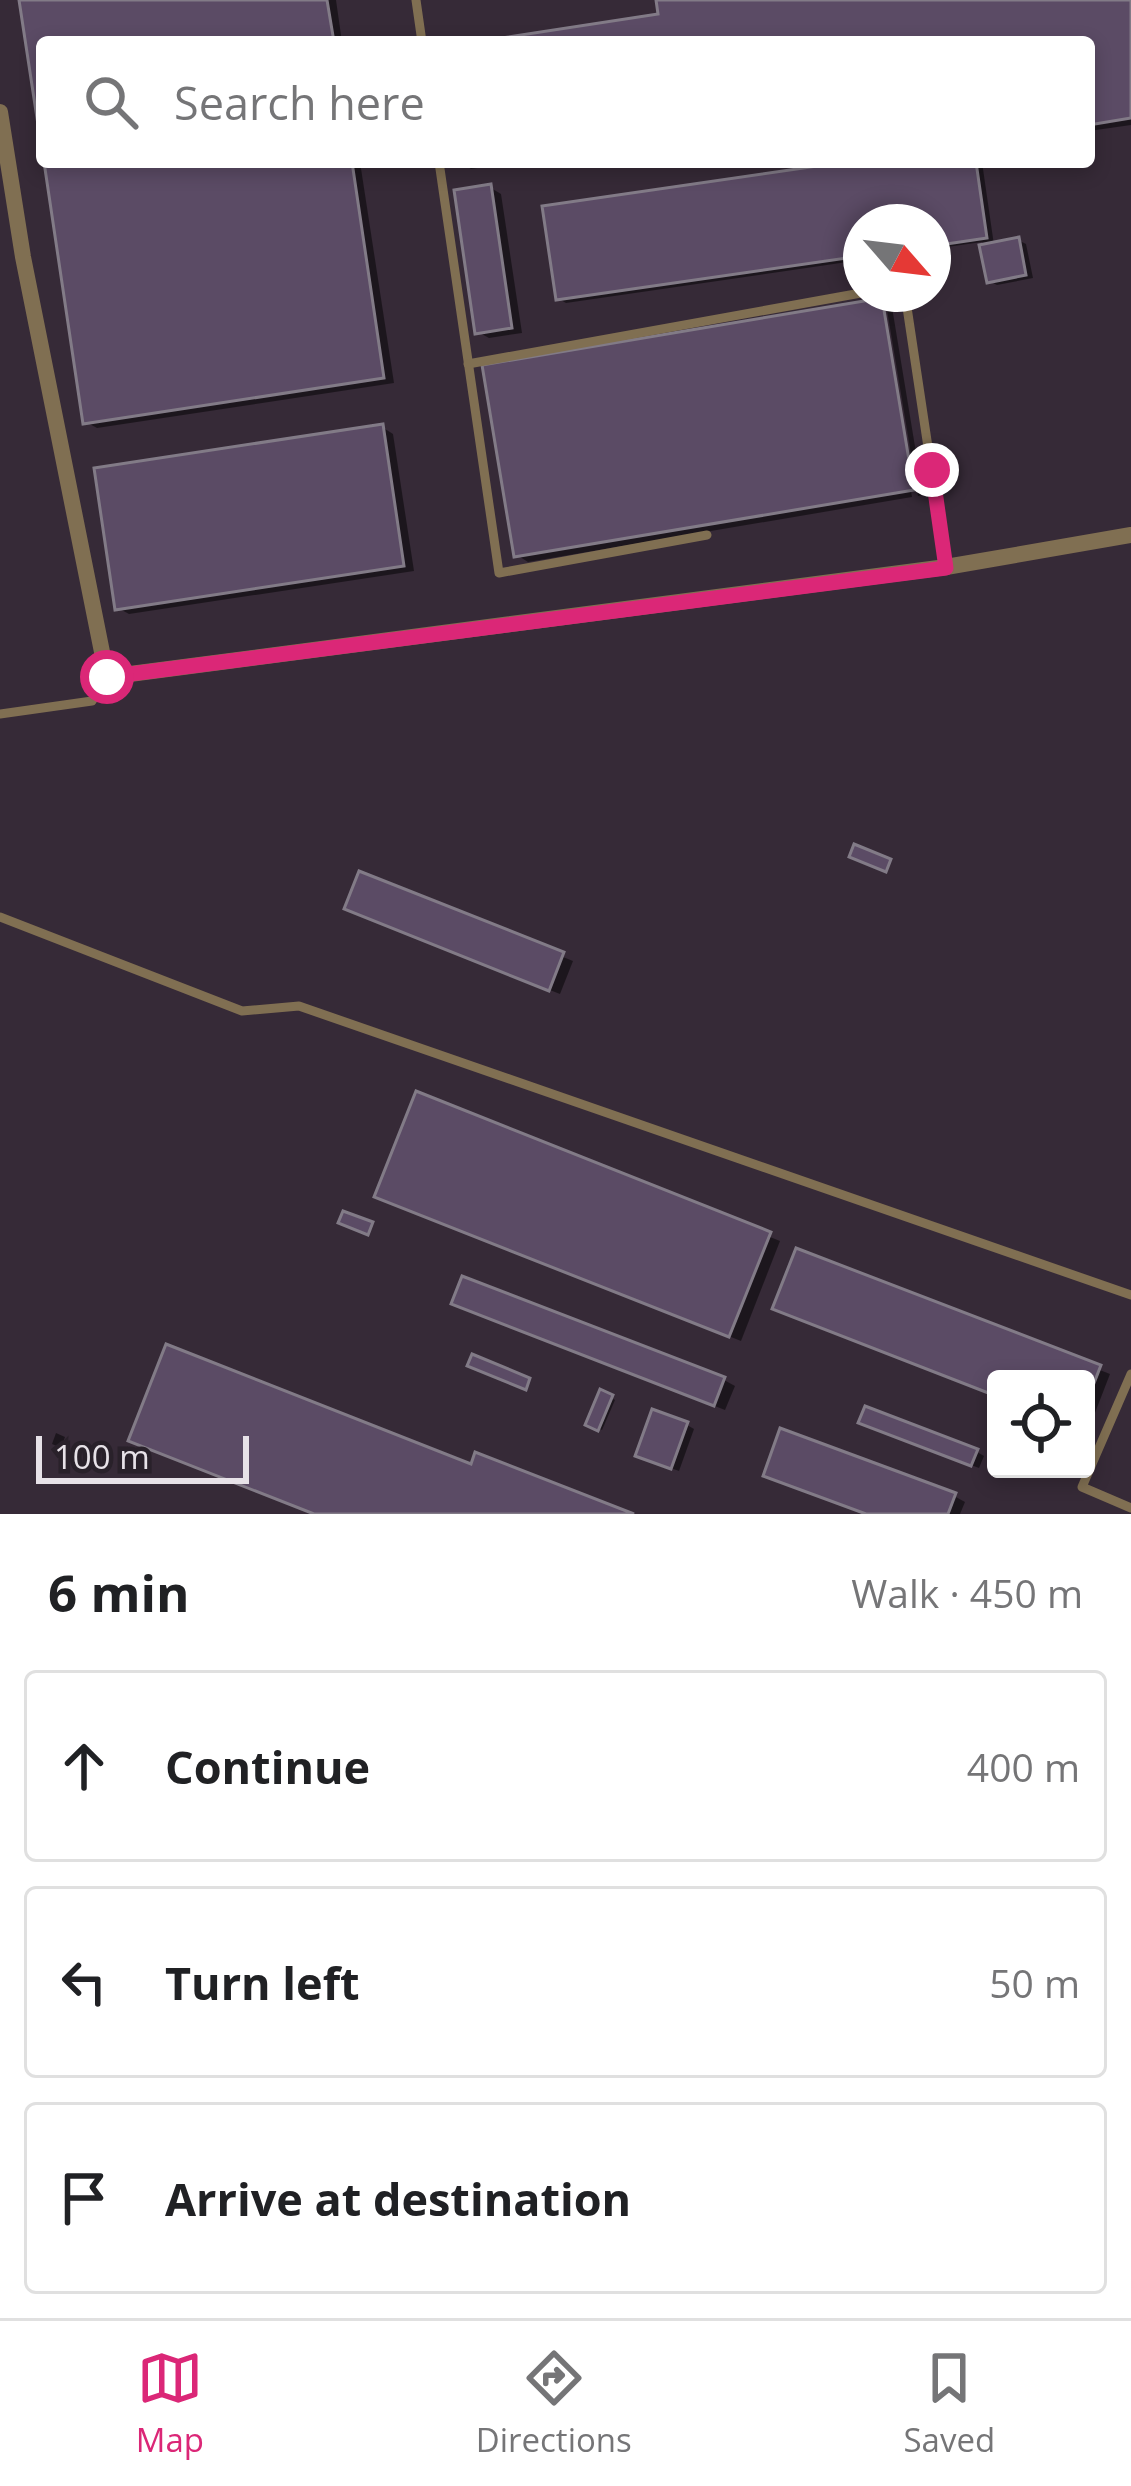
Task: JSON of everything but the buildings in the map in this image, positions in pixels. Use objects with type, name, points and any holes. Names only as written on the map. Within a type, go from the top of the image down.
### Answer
[{"type":"street","points":[[0,112],[22,257],[107,677],[946,568],[1131,535]]},
{"type":"lane","points":[[416,0],[421,36]]},
{"type":"lane","points":[[440,168],[499,573],[707,535]]},
{"type":"lane","points":[[468,364],[843,295]]},
{"type":"lane","points":[[907,312],[946,568]]},
{"type":"lane","points":[[0,714],[92,701],[107,677]]},
{"type":"lane","points":[[0,917],[242,1011],[299,1006],[1131,1294]]},
{"type":"lane","points":[[1131,1374],[1082,1486],[1131,1508]]},
{"type":"shaded area","points":[[0,0],[1131,0],[1131,1514],[0,1514]]},
{"type":"route","points":[[107,677],[946,568],[932,470]]}]
